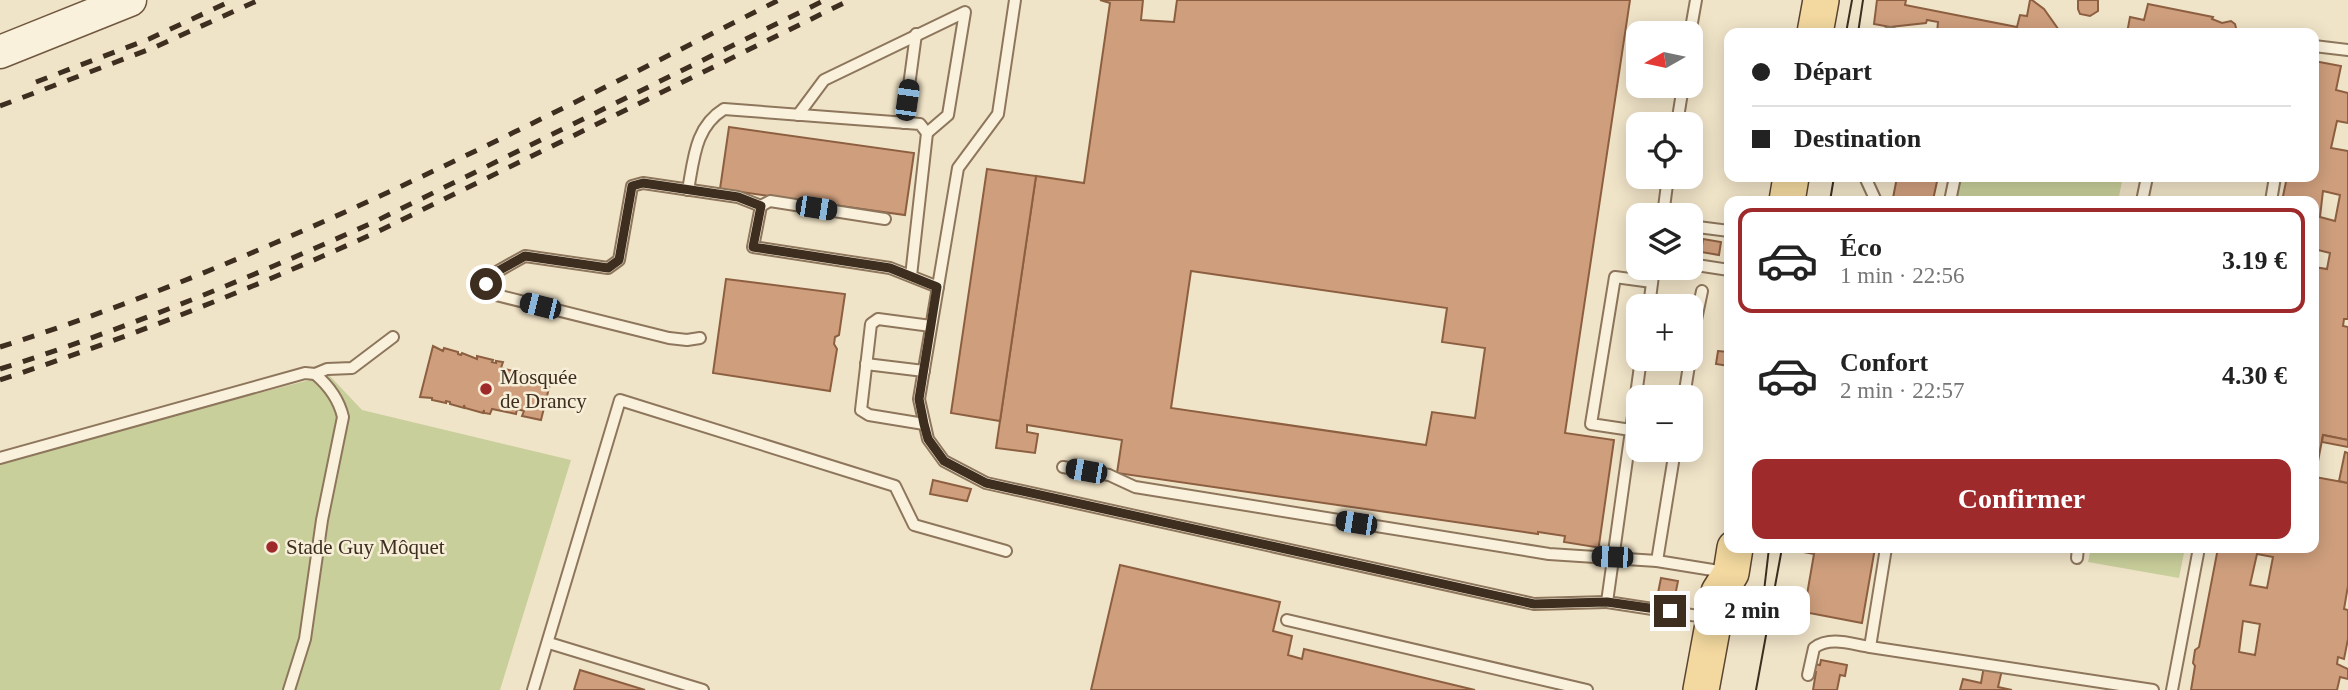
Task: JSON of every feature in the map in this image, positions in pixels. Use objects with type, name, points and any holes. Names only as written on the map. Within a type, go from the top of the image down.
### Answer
[{"type":"main road","points":[[1816,28],[1821,0]]},
{"type":"main road","points":[[1701,690],[1719,592],[1733,560]]},
{"type":"main road","points":[[1725,690],[1741,594],[1733,560]]},
{"type":"street","points":[[0,52],[130,0]]},
{"type":"lane","points":[[1015,0],[998,114],[958,169],[923,371],[919,399],[924,424],[928,439],[944,461],[986,483],[1534,604],[1607,602],[1714,618]]},
{"type":"lane","points":[[1692,21],[1696,0]]},
{"type":"lane","points":[[798,115],[824,80],[965,12],[948,115],[927,133],[911,276]]},
{"type":"lane","points":[[904,123],[916,34]]},
{"type":"lane","points":[[2319,47],[2348,50]]},
{"type":"lane","points":[[688,190],[698,140],[710,118],[724,109],[920,124],[927,133]]},
{"type":"lane","points":[[701,338],[669,338],[514,300],[488,293],[486,284],[491,275],[525,256],[608,268],[619,260],[632,186],[643,183],[738,197],[761,206]]},
{"type":"lane","points":[[886,219],[770,201],[761,206],[753,247],[890,268],[937,287]]},
{"type":"lane","points":[[1703,228],[1724,231]]},
{"type":"lane","points":[[1703,266],[1723,269]]},
{"type":"lane","points":[[1626,429],[1591,424],[1615,277],[1652,282],[1650,294]]},
{"type":"lane","points":[[924,424],[869,415],[861,410],[871,324],[878,319],[931,326]]},
{"type":"lane","points":[[0,458],[305,373],[352,368],[393,337]]},
{"type":"lane","points":[[866,364],[923,371]]},
{"type":"lane","points":[[289,690],[305,639],[322,520],[343,417],[327,384],[315,374]]},
{"type":"lane","points":[[533,690],[621,400],[895,486],[914,525],[1006,551]]},
{"type":"lane","points":[[1607,602],[1626,458]]},
{"type":"lane","points":[[1657,561],[1673,462]]},
{"type":"lane","points":[[1063,467],[1110,475],[1135,487],[1549,554],[1657,561],[1733,560]]},
{"type":"lane","points":[[1870,647],[1885,553]]},
{"type":"lane","points":[[2172,690],[2198,553]]},
{"type":"lane","points":[[1287,620],[1587,690]]},
{"type":"lane","points":[[1808,675],[1814,648],[1821,643],[1833,641],[2153,690]]},
{"type":"lane","points":[[549,643],[703,690]]},
{"type":"green space","points":[[1958,182],[2122,182],[2119,196],[1956,196]]},
{"type":"green space","name":"Stade Guy Môquet","points":[[329,375],[362,410],[571,460],[500,690],[0,690],[0,459]]},
{"type":"green space","points":[[2090,553],[2184,553],[2179,578],[2088,562]]},
{"type":"building","points":[[1100,0],[1143,0],[1141,20],[1174,22],[1177,0],[1630,0],[1565,433],[1614,440],[1599,545],[1601,548],[1564,542],[1565,536],[1117,473],[1122,440],[1027,425],[1027,432],[1038,434],[1035,453],[996,448],[1036,176],[1084,183],[1110,3]],"holes":[[[1191,271],[1447,308],[1442,342],[1485,348],[1475,418],[1432,412],[1426,445],[1171,408]]]},
{"type":"building","points":[[1877,0],[1906,0],[1905,5],[2017,27],[2020,15],[2027,16],[2032,0],[2044,9],[2057,28],[1937,28],[1938,22],[1927,20],[1926,23],[1890,27],[1874,24]]},
{"type":"building","points":[[2078,0],[2098,0],[2098,11],[2090,16],[2080,14]]},
{"type":"building","points":[[2148,4],[2213,17],[2212,19],[2222,23],[2231,21],[2236,28],[2128,28],[2130,17],[2144,20]]},
{"type":"building","points":[[2319,62],[2341,66],[2336,90],[2348,93],[2348,123],[2337,121],[2331,148],[2348,151],[2348,319],[2344,319],[2343,326],[2348,327],[2348,440],[2323,435],[2319,456],[2319,268],[2327,269],[2330,253],[2319,250],[2319,196],[2283,196],[2286,182],[2319,182]],"holes":[[[2323,191],[2340,195],[2335,221],[2320,217]]]},
{"type":"building","points":[[729,127],[914,153],[905,215],[720,189]]},
{"type":"building","points":[[987,169],[1036,176],[1000,421],[951,413]]},
{"type":"building","points":[[1896,182],[1937,182],[1934,196],[1893,196]]},
{"type":"building","points":[[1703,239],[1721,242],[1719,255],[1703,252]]},
{"type":"building","points":[[726,279],[845,294],[839,335],[835,337],[834,344],[837,349],[830,391],[713,373]]},
{"type":"building","name":"Mosquée de Drancy","points":[[433,346],[477,359],[477,356],[496,363],[503,362],[501,368],[526,374],[524,379],[531,381],[532,375],[551,380],[541,420],[522,416],[524,411],[517,409],[516,414],[492,409],[490,414],[484,413],[484,410],[483,413],[465,408],[464,405],[464,408],[446,401],[420,397]]},
{"type":"building","points":[[1718,351],[1724,352],[1724,365],[1716,364]]},
{"type":"building","points":[[2323,435],[2348,440],[2348,447],[2322,442]]},
{"type":"building","points":[[2345,452],[2348,453],[2348,483],[2339,481]]},
{"type":"building","points":[[2319,478],[2348,483],[2348,586],[2344,609],[2348,610],[2348,639],[2344,659],[2338,657],[2337,664],[2348,669],[2348,679],[2340,677],[2337,690],[2191,690],[2195,650],[2199,647],[2217,553],[2319,553]],"holes":[[[2257,554],[2273,557],[2267,588],[2250,585]],[[2243,621],[2260,624],[2255,655],[2239,652]]]},
{"type":"building","points":[[933,480],[971,489],[967,501],[930,494]]},
{"type":"building","points":[[1809,553],[1874,553],[1862,623],[1804,612],[1814,554]]},
{"type":"building","points":[[1120,565],[1280,602],[1273,631],[1292,636],[1288,655],[1302,659],[1304,649],[1475,690],[1091,690]]},
{"type":"building","points":[[1661,578],[1678,581],[1675,596],[1658,593]]},
{"type":"building","points":[[1821,660],[1847,665],[1845,676],[1840,675],[1837,690],[1813,690],[1816,672],[1813,671],[1814,664],[1820,665]]},
{"type":"building","points":[[1984,666],[2002,670],[1998,687],[2012,690],[1960,690],[1963,679],[1981,683]]},
{"type":"building","points":[[580,670],[645,690],[574,690]]},
{"type":"tram line","points":[[1847,28],[1852,0]]},
{"type":"tram line","points":[[1859,28],[1863,0]]},
{"type":"tram line","points":[[1831,196],[1833,182]]},
{"type":"tram line","points":[[1763,600],[1768,553]]},
{"type":"tram line","points":[[1756,690],[1781,553]]},
{"type":"railway","points":[[36,82],[149,39],[233,0]]},
{"type":"railway","points":[[0,106],[153,48],[259,0]]},
{"type":"railway","points":[[0,347],[201,274],[299,232],[493,143],[779,0]]},
{"type":"railway","points":[[0,369],[189,301],[374,222],[825,0]]},
{"type":"railway","points":[[0,380],[144,329],[379,231],[850,0]]},
{"type":"place","name":"Mosquée de Drancy","points":[[486,389]]},
{"type":"place","name":"Stade Guy Môquet","points":[[272,547]]},
{"type":"route","points":[[486,284],[491,275],[525,256],[608,268],[619,260],[632,186],[643,183],[738,197],[761,206],[753,247],[890,268],[937,287],[919,399],[924,424],[928,439],[944,461],[986,483],[1534,604],[1607,602],[1670,611]]}]
